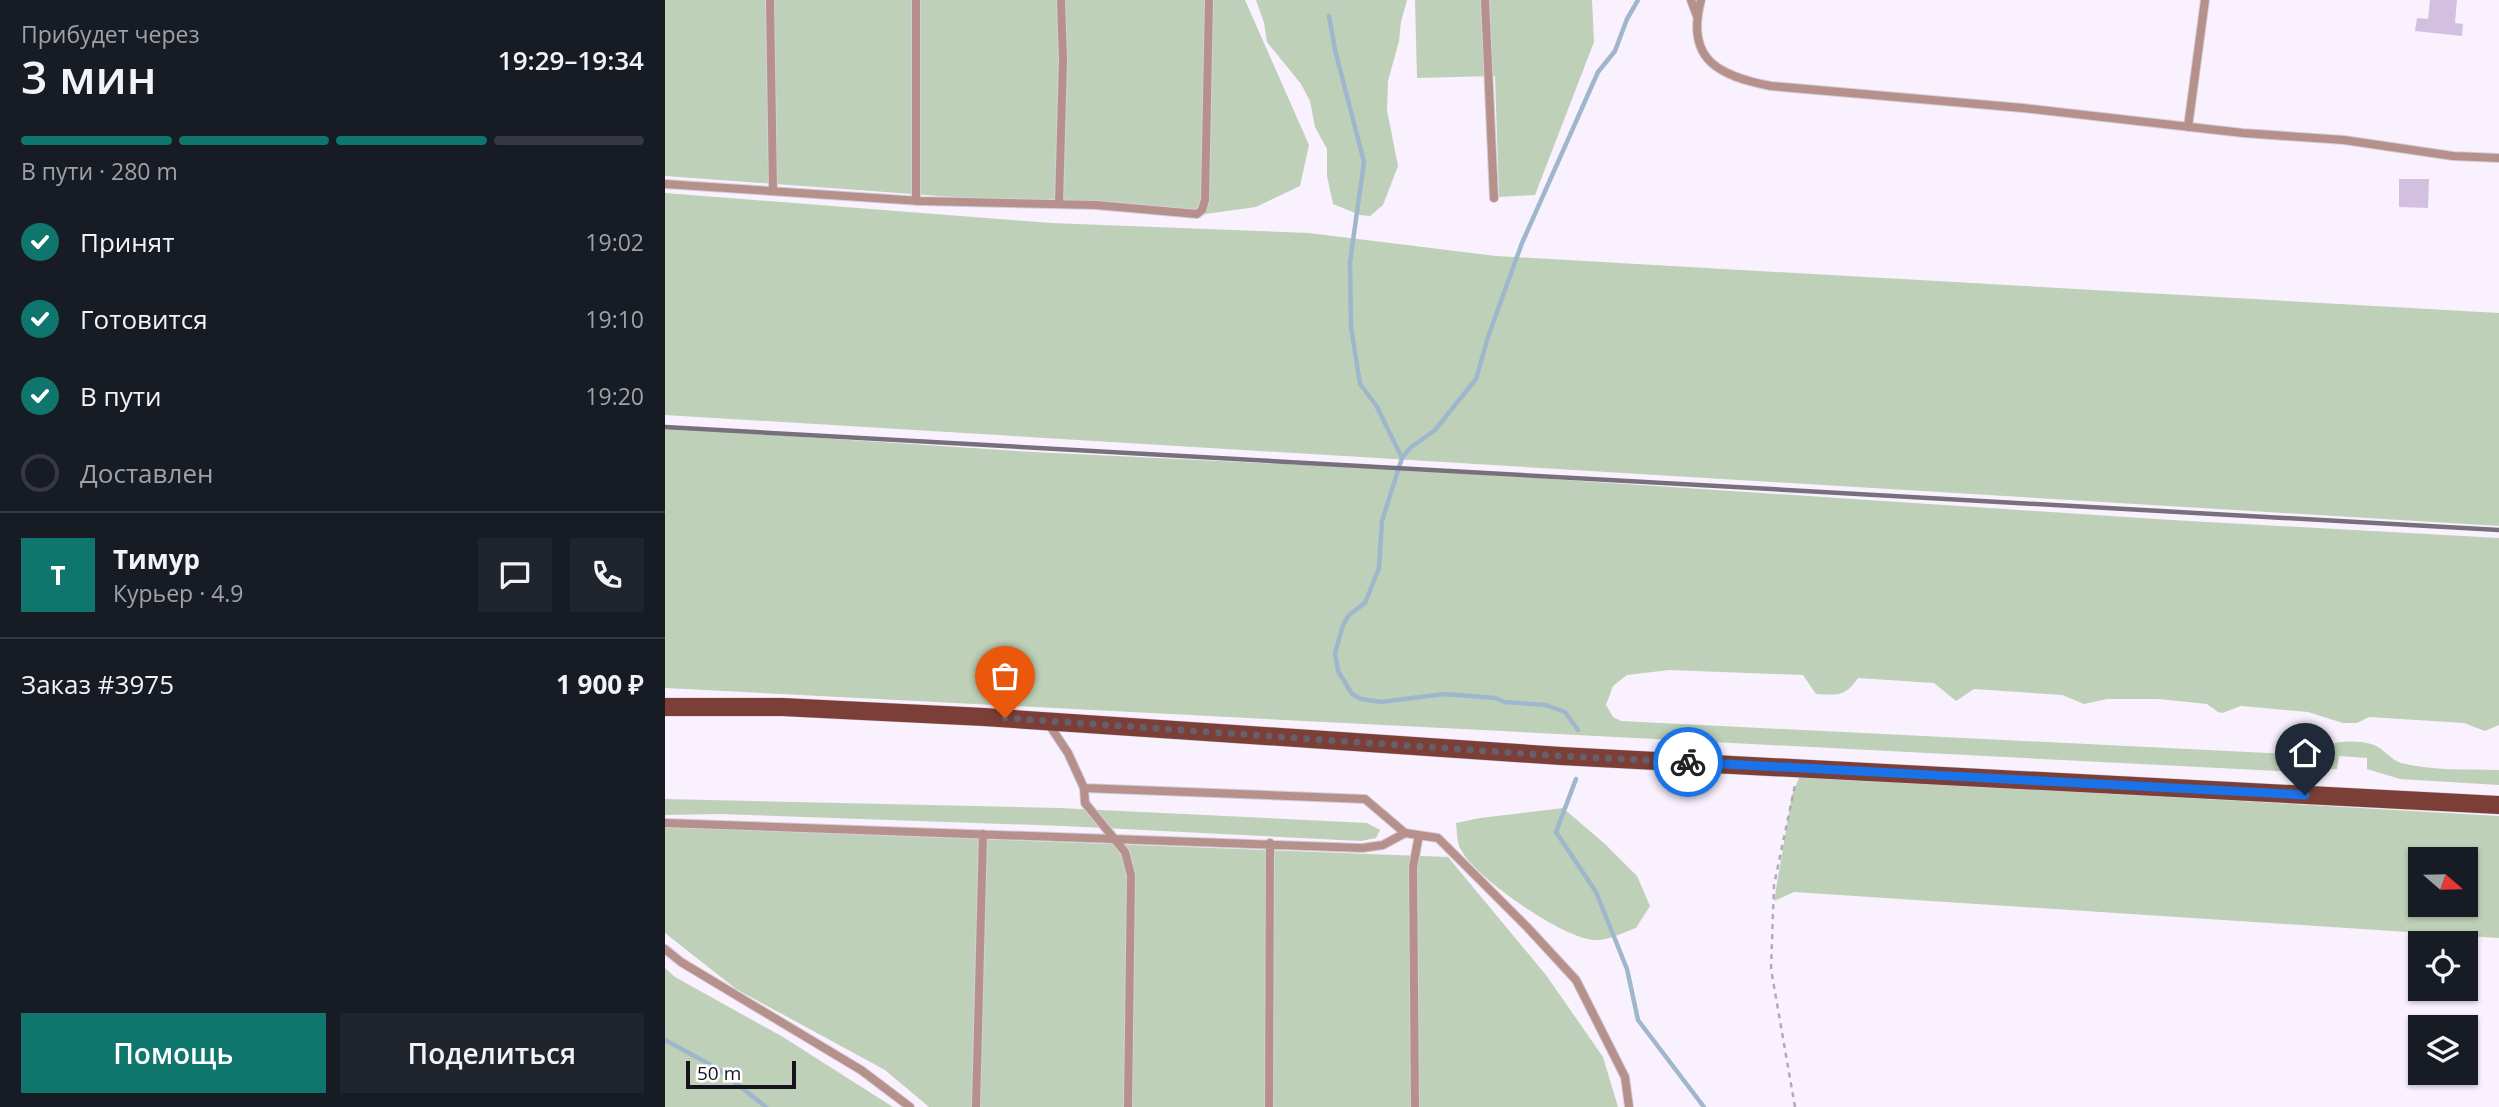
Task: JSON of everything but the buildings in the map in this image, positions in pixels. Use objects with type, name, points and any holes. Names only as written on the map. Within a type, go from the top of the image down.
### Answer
[{"type":"main road","points":[[665,707],[782,707],[1046,721],[1560,756],[2499,805]]},
{"type":"lane","points":[[770,0],[773,191]]},
{"type":"lane","points":[[916,0],[916,201]]},
{"type":"lane","points":[[1059,204],[1063,60],[1061,0]]},
{"type":"lane","points":[[665,184],[916,201],[1059,204],[1196,214],[1202,210],[1205,200],[1209,0]]},
{"type":"lane","points":[[1485,0],[1494,198]]},
{"type":"lane","points":[[1691,0],[1697,16]]},
{"type":"lane","points":[[1701,0],[1697,16],[1698,41],[1710,64],[1739,80],[1771,86],[2344,140],[2453,156],[2499,158]]},
{"type":"lane","points":[[2188,127],[2205,0]]},
{"type":"lane","points":[[1046,721],[1068,753],[1084,788],[1086,803],[1125,852],[1131,875],[1128,1107]]},
{"type":"lane","points":[[1084,788],[1365,800],[1405,833],[1438,838],[1576,980],[1625,1077],[1629,1107]]},
{"type":"lane","points":[[665,823],[1362,848],[1383,845],[1405,833]]},
{"type":"lane","points":[[976,1107],[983,834]]},
{"type":"lane","points":[[1415,1107],[1413,867],[1419,835]]},
{"type":"lane","points":[[1269,843],[1269,1107]]},
{"type":"lane","points":[[665,949],[692,969],[861,1070],[910,1107]]},
{"type":"path","points":[[1795,1107],[1771,969],[1774,886],[1799,768]]},
{"type":"green space","points":[[665,0],[1245,0],[1309,145],[1300,186],[1256,207],[1198,215],[665,176]]},
{"type":"green space","points":[[1256,0],[1407,0],[1388,81],[1387,110],[1398,166],[1383,205],[1370,216],[1360,215],[1333,204],[1327,176],[1327,149],[1315,127],[1310,101],[1301,84],[1267,42]]},
{"type":"green space","points":[[1415,0],[1592,0],[1594,42],[1535,195],[1499,197],[1495,76],[1417,78]]},
{"type":"green space","points":[[665,193],[1051,223],[1309,233],[1496,256],[2499,313],[2499,526],[665,415]]},
{"type":"green space","points":[[665,428],[1033,452],[1429,471],[2171,520],[2499,538],[2499,725],[2485,731],[2464,723],[2369,717],[2357,723],[2343,723],[2308,712],[2241,706],[2222,713],[2207,704],[2159,699],[2107,699],[2084,704],[2062,695],[1974,689],[1956,701],[1934,683],[1858,678],[1849,689],[1840,694],[1816,694],[1803,675],[1669,670],[1627,675],[1613,686],[1606,705],[1613,717],[1621,721],[2307,755],[2330,744],[2357,742],[2374,745],[2397,762],[2413,766],[2499,770],[2499,785],[2400,779],[2367,769],[2367,758],[2339,756],[2337,769],[2277,771],[665,688]]},
{"type":"green space","points":[[1810,776],[2499,816],[2499,938],[2478,937],[2478,931],[2408,932],[1794,892],[1774,901],[1792,795],[1799,778]]},
{"type":"green space","points":[[665,799],[1059,808],[1367,823],[1380,830],[1376,838],[1361,841],[1064,826],[719,814],[665,815]]},
{"type":"green space","points":[[1563,808],[1637,876],[1650,906],[1636,928],[1600,940],[1581,937],[1563,929],[1502,891],[1470,862],[1460,847],[1456,823]]},
{"type":"green space","points":[[665,827],[1448,857],[1546,975],[1603,1057],[1618,1107],[929,1107],[885,1070],[736,989],[665,933]]},
{"type":"green space","points":[[665,968],[675,977],[783,1037],[893,1107],[665,1107]]},
{"type":"waterway","points":[[1578,730],[1565,712],[1546,705],[1444,694],[1381,702],[1361,699],[1352,694],[1338,671],[1335,653],[1343,625],[1349,615],[1365,603],[1379,568],[1382,521],[1402,458],[1410,448],[1435,430],[1476,379],[1522,243],[1598,72],[1615,51],[1627,19],[1638,0]]},
{"type":"waterway","points":[[1329,16],[1364,162],[1350,262],[1351,327],[1360,384],[1376,405],[1402,458]]},
{"type":"waterway","points":[[1576,779],[1556,832],[1596,892],[1627,969],[1638,1020],[1704,1107]]},
{"type":"waterway","points":[[665,1040],[718,1069],[766,1107]]},
{"type":"railway","points":[[665,427],[2499,530]]},
{"type":"way so far","points":[[1005,718],[1560,756],[1688,762]]},
{"type":"route","points":[[1688,762],[2305,795]]}]
